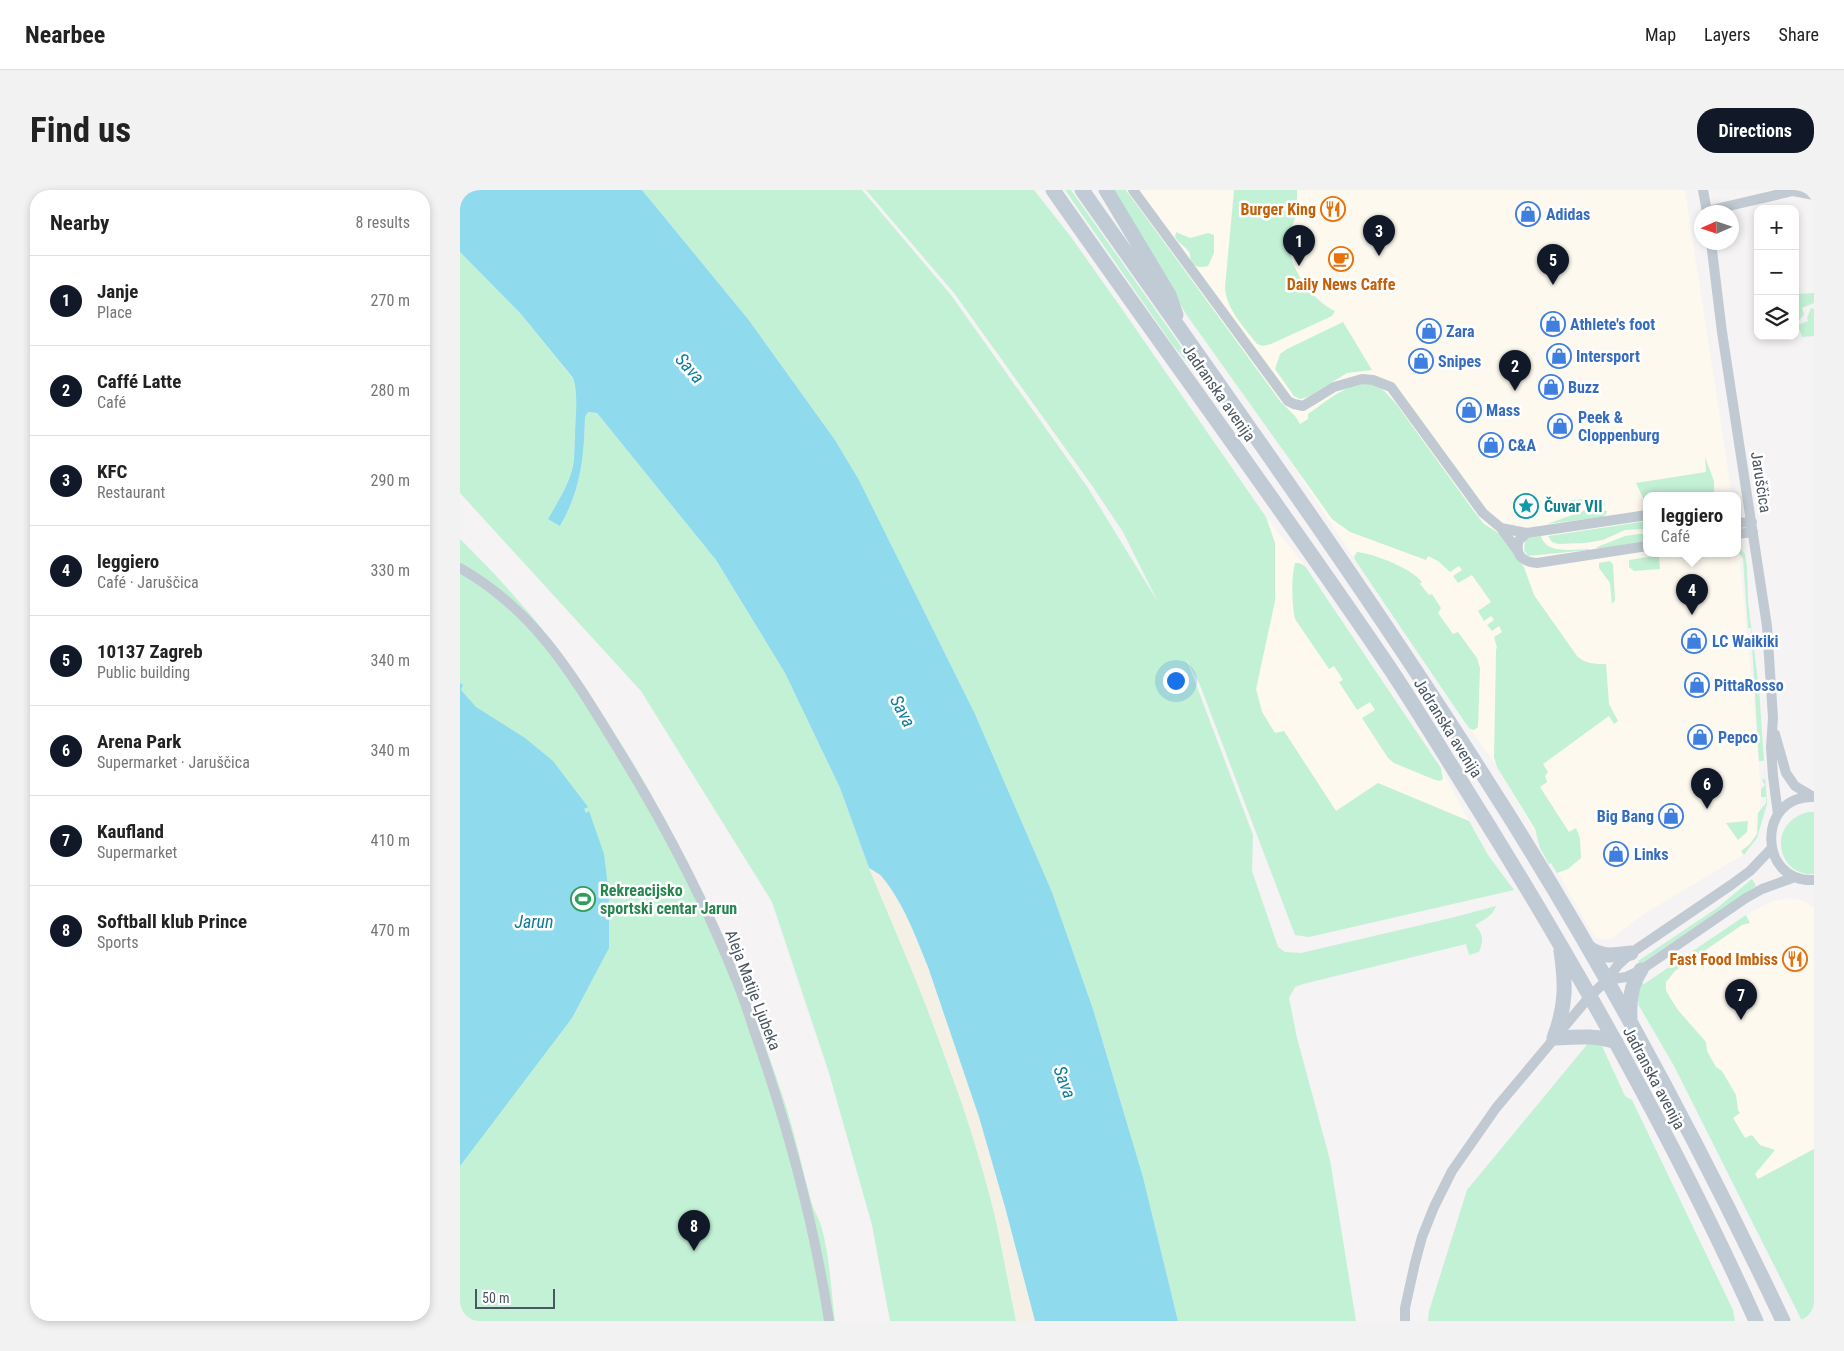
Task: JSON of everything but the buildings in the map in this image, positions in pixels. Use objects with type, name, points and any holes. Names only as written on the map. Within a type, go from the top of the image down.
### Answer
[{"type":"main road","points":[[1042,190],[1078,225]]},
{"type":"main road","name":"Jadranska avenija","points":[[1053,190],[1192,384],[1390,669],[1524,882],[1616,1042],[1726,1255],[1756,1321]]},
{"type":"main road","name":"Jadranska avenija","points":[[1082,190],[1318,527],[1488,782],[1630,1019],[1698,1147],[1783,1321]]},
{"type":"main road","points":[[1106,190],[1169,295],[1184,335]]},
{"type":"main road","points":[[1559,940],[1565,976],[1565,999],[1562,1017],[1554,1038],[1590,1037],[1605,1038],[1616,1042]]},
{"type":"main road","points":[[1588,947],[1603,955],[1631,953]]},
{"type":"main road","points":[[1630,1019],[1634,982],[1641,970]]},
{"type":"street","points":[[1133,190],[1288,401],[1303,406],[1334,386],[1362,379],[1373,380],[1391,387],[1483,513],[1500,528],[1523,560],[1537,563],[1643,547]]},
{"type":"street","points":[[1703,190],[1706,205]]},
{"type":"street","points":[[1735,205],[1794,190],[1814,194]]},
{"type":"street","name":"Jaruščica","points":[[1712,250],[1722,332],[1767,626],[1773,727],[1771,747],[1778,814]]},
{"type":"street","points":[[1500,528],[1527,533],[1643,516]]},
{"type":"street","points":[[1741,524],[1753,527]]},
{"type":"street","points":[[1741,532],[1753,527]]},
{"type":"street","points":[[1517,550],[1518,540],[1527,533]]},
{"type":"street","name":"Aleja Matije Ljubeka","points":[[460,568],[501,595],[547,641],[628,763],[665,829],[701,901],[736,977],[767,1065],[788,1134],[816,1249],[828,1321]]},
{"type":"street","name":"Jaruščica","points":[[1773,727],[1786,773],[1795,786],[1813,797]]},
{"type":"street","points":[[1812,883],[1795,877],[1784,870],[1776,861],[1770,837],[1772,825],[1778,814],[1787,805],[1799,799],[1813,797]]},
{"type":"street","points":[[1404,1321],[1405,1308],[1421,1242],[1434,1207],[1452,1171],[1496,1108],[1590,996],[1631,953],[1750,871],[1772,849]]},
{"type":"street","points":[[1607,980],[1626,976],[1641,970],[1746,898],[1762,889],[1795,877]]},
{"type":"shaded area","points":[[1112,190],[1685,190],[1731,492],[1643,492],[1643,557],[1740,557],[1761,795],[1758,833],[1750,848],[1743,855],[1645,913],[1609,940],[1595,938],[1497,766],[1464,721],[1355,560]]},
{"type":"shaded area","points":[[1266,517],[1305,566],[1375,669],[1441,768],[1469,821],[1378,783],[1336,811],[1284,731],[1275,733],[1262,712],[1256,689],[1275,601],[1275,543]]},
{"type":"shaded area","points":[[1788,898],[1802,900],[1814,908],[1814,1149],[1737,1191],[1674,1066],[1640,1009],[1641,981],[1644,984],[1746,915],[1772,901]]},
{"type":"green space","points":[[642,190],[862,190],[951,295],[1088,488],[1158,602],[1123,532],[1093,487],[954,293],[866,190],[1034,190],[1071,237],[1266,517],[1275,543],[1275,601],[1256,689],[1262,712],[1275,733],[1284,731],[1336,811],[1378,783],[1469,821],[1488,855],[1514,890],[1309,937],[1295,935],[1200,685],[1186,658],[1253,835],[1252,871],[1278,947],[1285,952],[1301,953],[1496,906],[1490,915],[1475,925],[1482,937],[1479,952],[1469,955],[1466,944],[1303,984],[1295,987],[1289,998],[1297,1038],[1330,1160],[1356,1321],[1178,1321],[1143,1177],[1093,1009],[1052,892],[975,714],[859,480],[835,440],[748,319]]},
{"type":"green space","points":[[1065,190],[1071,190],[1209,386],[1208,388],[1172,344]]},
{"type":"green space","points":[[1114,190],[1126,190],[1280,401],[1300,424],[1308,419],[1308,414],[1344,390],[1364,384],[1374,385],[1383,390],[1397,405],[1484,524],[1500,534],[1524,567],[1534,595],[1577,656],[1590,663],[1606,664],[1609,704],[1618,721],[1614,724],[1609,716],[1543,764],[1548,772],[1545,776],[1547,782],[1540,787],[1569,832],[1576,828],[1580,838],[1581,858],[1568,869],[1557,873],[1551,863],[1549,864],[1540,848],[1535,829],[1497,767],[1494,757],[1497,648],[1494,637],[1502,632],[1499,626],[1492,631],[1487,625],[1494,620],[1491,616],[1484,621],[1478,611],[1491,602],[1472,575],[1458,583],[1453,576],[1462,570],[1459,566],[1450,572],[1438,561],[1428,556],[1426,560],[1350,532],[1332,519],[1186,314]]},
{"type":"green space","points":[[1234,190],[1297,190],[1296,213],[1289,235],[1291,257],[1301,279],[1309,290],[1326,306],[1335,311],[1332,316],[1263,346],[1257,344],[1241,324],[1232,310],[1225,287]]},
{"type":"green space","points":[[1176,232],[1190,238],[1208,233],[1214,235],[1214,253],[1208,266],[1201,267],[1192,263],[1189,252],[1175,237]]},
{"type":"green space","points":[[460,252],[520,313],[573,379],[577,397],[574,453],[572,471],[560,499],[560,526],[573,499],[580,473],[584,446],[585,417],[588,412],[597,413],[716,560],[785,673],[840,788],[869,868],[922,994],[970,1125],[994,1210],[1016,1321],[890,1321],[872,1225],[829,1073],[772,902],[641,691],[460,493]]},
{"type":"green space","points":[[1814,293],[1814,303],[1802,308],[1804,314],[1799,321],[1799,295]]},
{"type":"green space","points":[[1811,308],[1814,309],[1814,336],[1802,337],[1799,325],[1808,321],[1807,318]]},
{"type":"green space","points":[[1343,322],[1372,370],[1347,373],[1308,397],[1300,399],[1294,396],[1275,369],[1280,354]]},
{"type":"green space","points":[[1705,457],[1714,481],[1714,492],[1643,492],[1643,498],[1636,483],[1706,472]]},
{"type":"green space","points":[[1597,497],[1604,500],[1605,506],[1592,503],[1570,509],[1566,505],[1567,501]]},
{"type":"green space","points":[[1589,509],[1607,511],[1603,517],[1547,524]]},
{"type":"green space","points":[[1643,522],[1643,529],[1625,530],[1603,540],[1585,543],[1558,544],[1552,542],[1548,536]]},
{"type":"green space","points":[[1643,534],[1643,542],[1597,549],[1597,547],[1625,536]]},
{"type":"green space","points":[[1541,536],[1548,546],[1554,548],[1561,550],[1589,550],[1528,556],[1524,550],[1525,540]]},
{"type":"green space","name":"Rekreacijsko sportski centar Jarun","points":[[460,539],[519,602],[567,661],[621,743],[676,840],[701,890],[745,992],[787,1110],[812,1204],[825,1240],[835,1321],[460,1321]]},
{"type":"green space","points":[[1741,550],[1745,554],[1747,566],[1748,602],[1759,689],[1767,804],[1757,838],[1744,855],[1741,851],[1750,844],[1757,834],[1758,813],[1766,803],[1766,797],[1761,797],[1761,789],[1765,785],[1762,780],[1765,779],[1764,761],[1759,761],[1751,628],[1748,628]]},
{"type":"green space","points":[[1357,552],[1392,562],[1417,577],[1422,582],[1420,584],[1429,595],[1432,594],[1441,608],[1438,613],[1453,634],[1458,632],[1477,658],[1480,668],[1478,727],[1474,730],[1470,729],[1464,721],[1355,560],[1354,557]]},
{"type":"green space","points":[[1659,557],[1660,569],[1634,571],[1629,567],[1629,560]]},
{"type":"green space","points":[[1610,561],[1613,564],[1615,600],[1612,604],[1610,583],[1599,568],[1599,563]]},
{"type":"green space","points":[[1295,563],[1305,566],[1441,768],[1443,779],[1440,781],[1435,780],[1394,763],[1388,758],[1362,718],[1375,710],[1370,702],[1357,710],[1339,682],[1343,680],[1334,666],[1329,669],[1295,619],[1292,591]]},
{"type":"green space","points":[[1808,812],[1814,812],[1814,874],[1802,873],[1792,867],[1785,859],[1781,849],[1786,827],[1794,818]]},
{"type":"green space","points":[[1748,821],[1747,832],[1738,840],[1726,823]]},
{"type":"green space","points":[[1752,879],[1756,886],[1641,964],[1638,961],[1717,908]]},
{"type":"green space","points":[[1746,915],[1750,923],[1742,925],[1675,971],[1666,982],[1666,990],[1678,1010],[1706,1042],[1707,1051],[1716,1067],[1722,1071],[1736,1095],[1740,1113],[1733,1118],[1745,1138],[1752,1135],[1760,1145],[1775,1150],[1755,1174],[1758,1179],[1814,1149],[1814,1321],[1802,1321],[1674,1066],[1639,1006],[1637,996],[1641,981],[1644,984]]},
{"type":"green space","points":[[1590,1041],[1601,1044],[1625,1096],[1632,1100],[1733,1310],[1735,1321],[1428,1321],[1429,1311],[1467,1190]]},
{"type":"sand","points":[[869,868],[881,876],[896,897],[928,967],[979,1117],[1035,1321],[1016,1321],[993,1210],[964,1110],[929,1013]]},
{"type":"water","name":"Sava","points":[[460,190],[642,190],[748,319],[835,440],[859,480],[975,714],[1052,892],[1093,1009],[1143,1177],[1178,1321],[1035,1321],[979,1117],[928,967],[896,897],[881,876],[869,868],[840,788],[785,673],[716,560],[597,413],[588,412],[585,417],[584,446],[580,473],[567,513],[560,526],[548,519],[565,489],[573,466],[575,385],[573,378],[520,313],[460,252]]},
{"type":"water","name":"Jarun","points":[[460,683],[463,685],[461,690],[476,707],[525,738],[553,761],[588,807],[584,809],[586,813],[589,811],[604,854],[609,895],[609,948],[572,1018],[460,1166]]},
{"type":"place","name":"Burger King","points":[[1333,209]]},
{"type":"place","name":"Adidas","points":[[1528,214]]},
{"type":"place","name":"KFC","points":[[1379,256]]},
{"type":"place","name":"Daily News Caffe","points":[[1341,259]]},
{"type":"place","name":"Janje","points":[[1299,266]]},
{"type":"place","name":"10137 Zagreb","points":[[1553,285]]},
{"type":"place","name":"Athlete's foot","points":[[1553,324]]},
{"type":"place","name":"Zara","points":[[1429,331]]},
{"type":"place","name":"Intersport","points":[[1559,356]]},
{"type":"place","name":"Snipes","points":[[1421,361]]},
{"type":"place","name":"Buzz","points":[[1551,387]]},
{"type":"place","name":"Caffé Latte","points":[[1515,391]]},
{"type":"place","name":"Mass","points":[[1469,410]]},
{"type":"place","name":"Peek & Cloppenburg","points":[[1560,426]]},
{"type":"place","name":"C&A","points":[[1491,445]]},
{"type":"place","name":"Čuvar VII","points":[[1526,506]]},
{"type":"place","name":"leggiero","points":[[1692,615]]},
{"type":"place","name":"LC Waikiki","points":[[1694,641]]},
{"type":"place","name":"PittaRosso","points":[[1697,685]]},
{"type":"place","name":"Pepco","points":[[1700,737]]},
{"type":"place","name":"Arena Park","points":[[1707,809]]},
{"type":"place","name":"Big Bang","points":[[1671,816]]},
{"type":"place","name":"Links","points":[[1616,854]]},
{"type":"place","name":"Rekreacijsko sportski centar Jarun","points":[[583,899]]},
{"type":"place","name":"Fast Food Imbiss","points":[[1795,959]]},
{"type":"place","name":"Kaufland","points":[[1741,1020]]},
{"type":"place","name":"Softball klub Prince","points":[[694,1251]]}]
